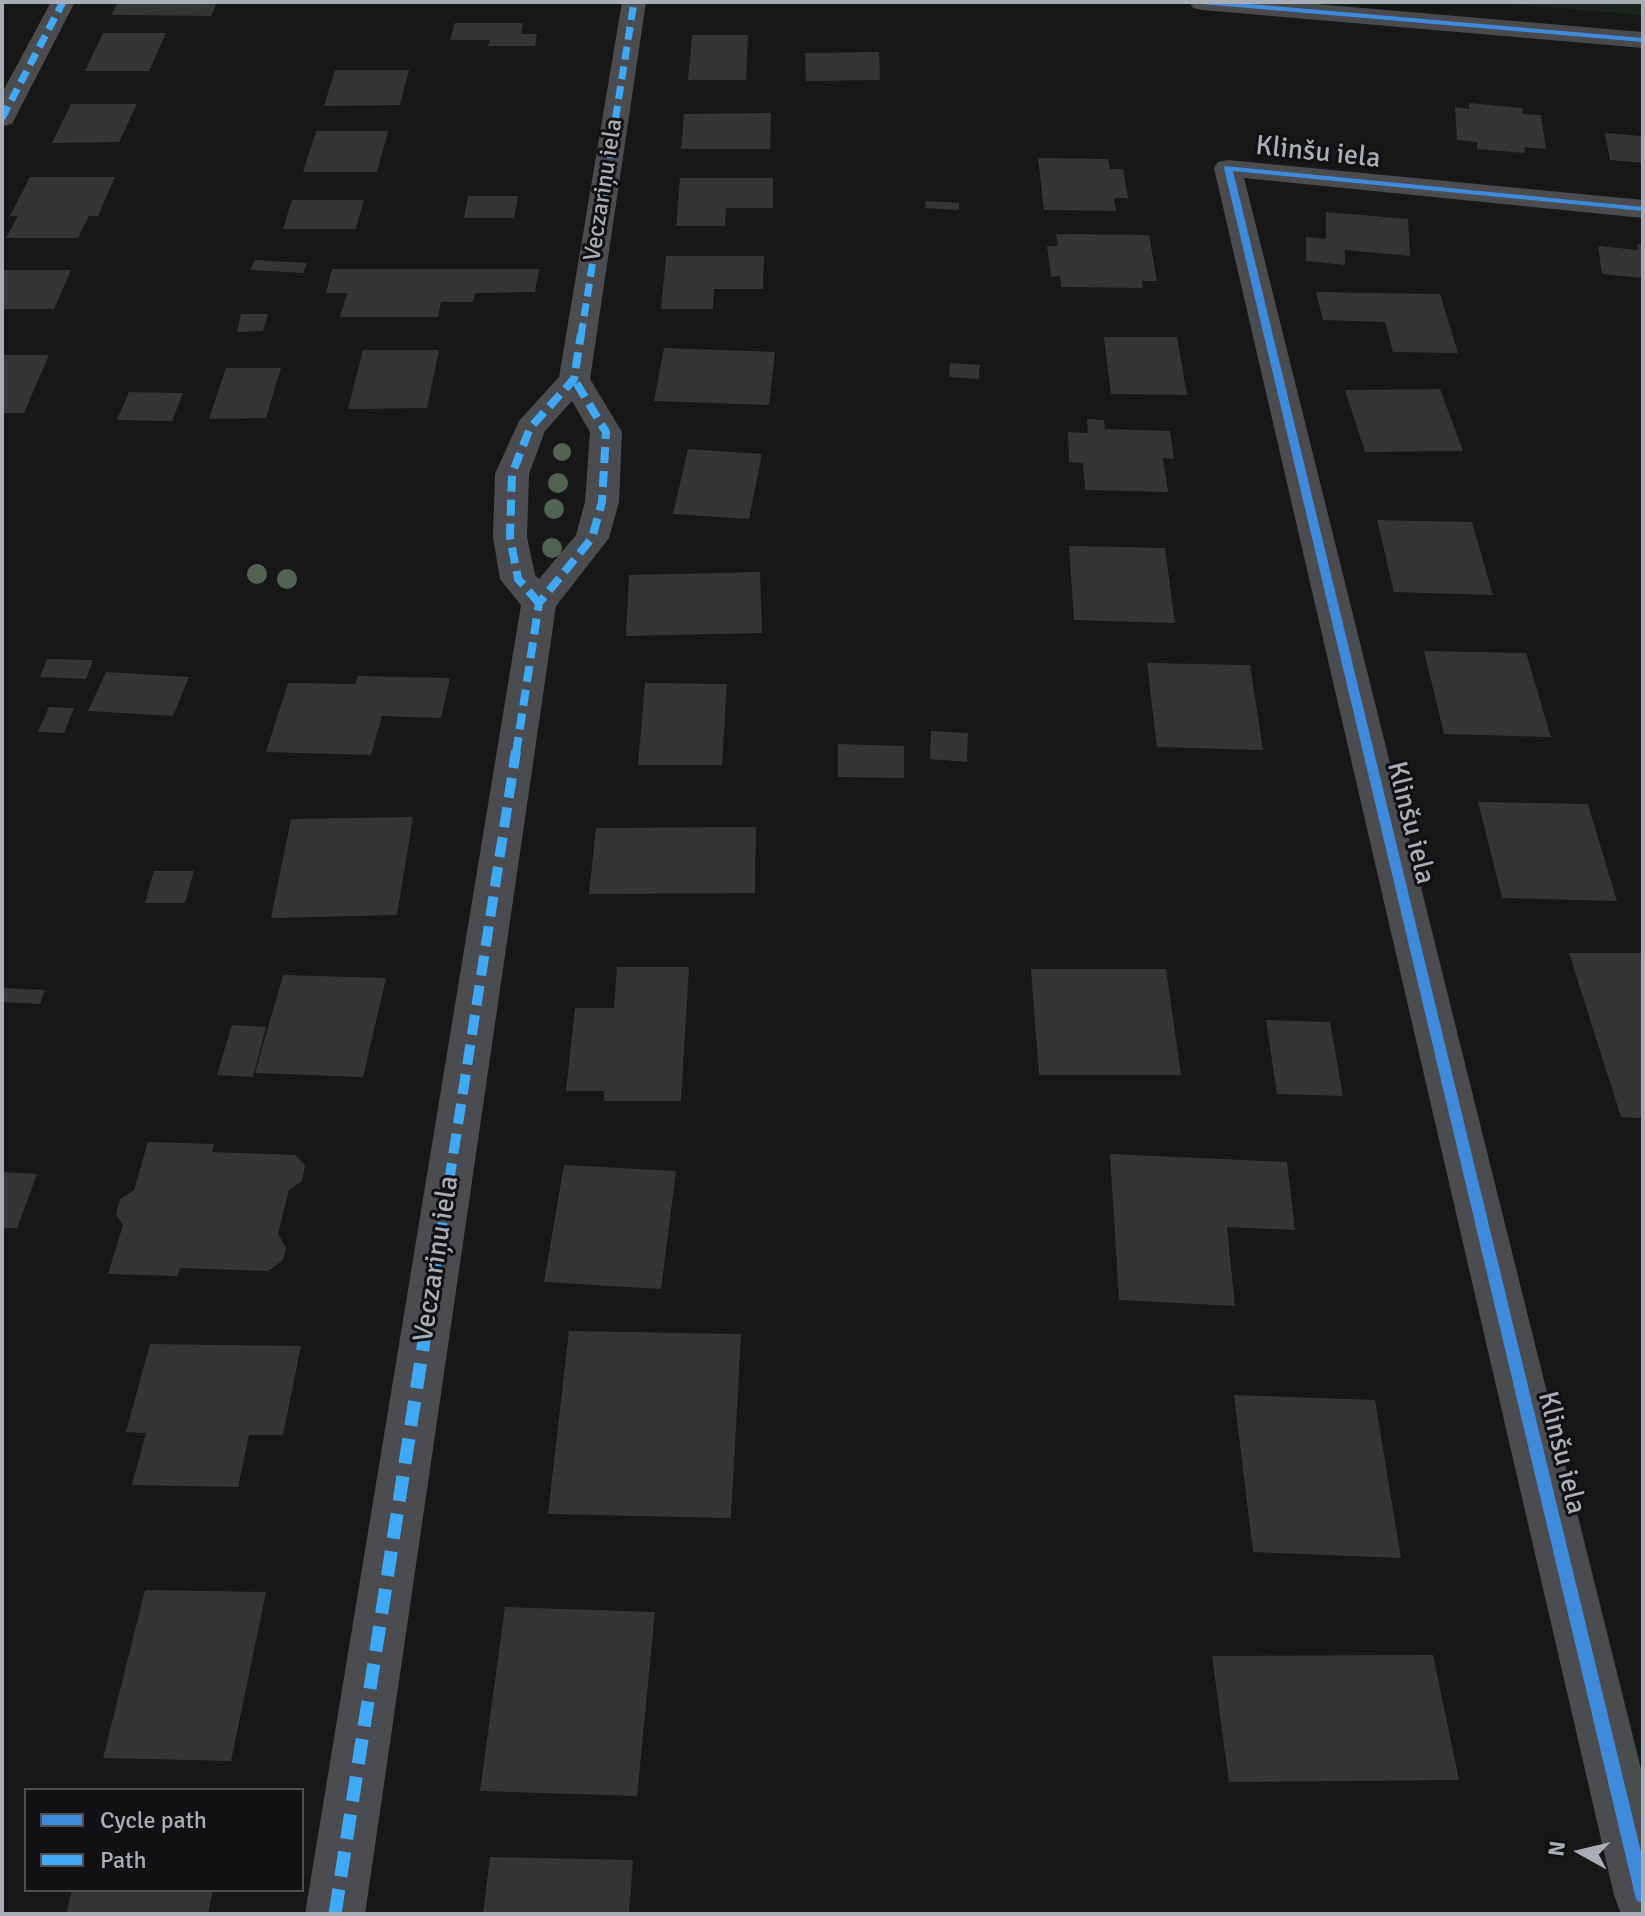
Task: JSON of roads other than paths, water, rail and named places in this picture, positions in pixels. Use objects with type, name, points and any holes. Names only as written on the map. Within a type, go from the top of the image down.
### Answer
[{"type":"main road","points":[[1202,2],[1643,40]]},
{"type":"street","points":[[2,118],[63,2]]},
{"type":"street","name":"Veczariņu iela","points":[[574,379],[634,2]]},
{"type":"street","name":"Klinšu iela","points":[[1643,209],[1228,168],[1643,1895]]},
{"type":"street","points":[[574,379],[606,432],[602,502],[592,538],[539,603],[518,579],[510,537],[512,474],[530,428],[574,379]]},
{"type":"street","name":"Veczariņu iela","points":[[335,1914],[539,603]]}]
